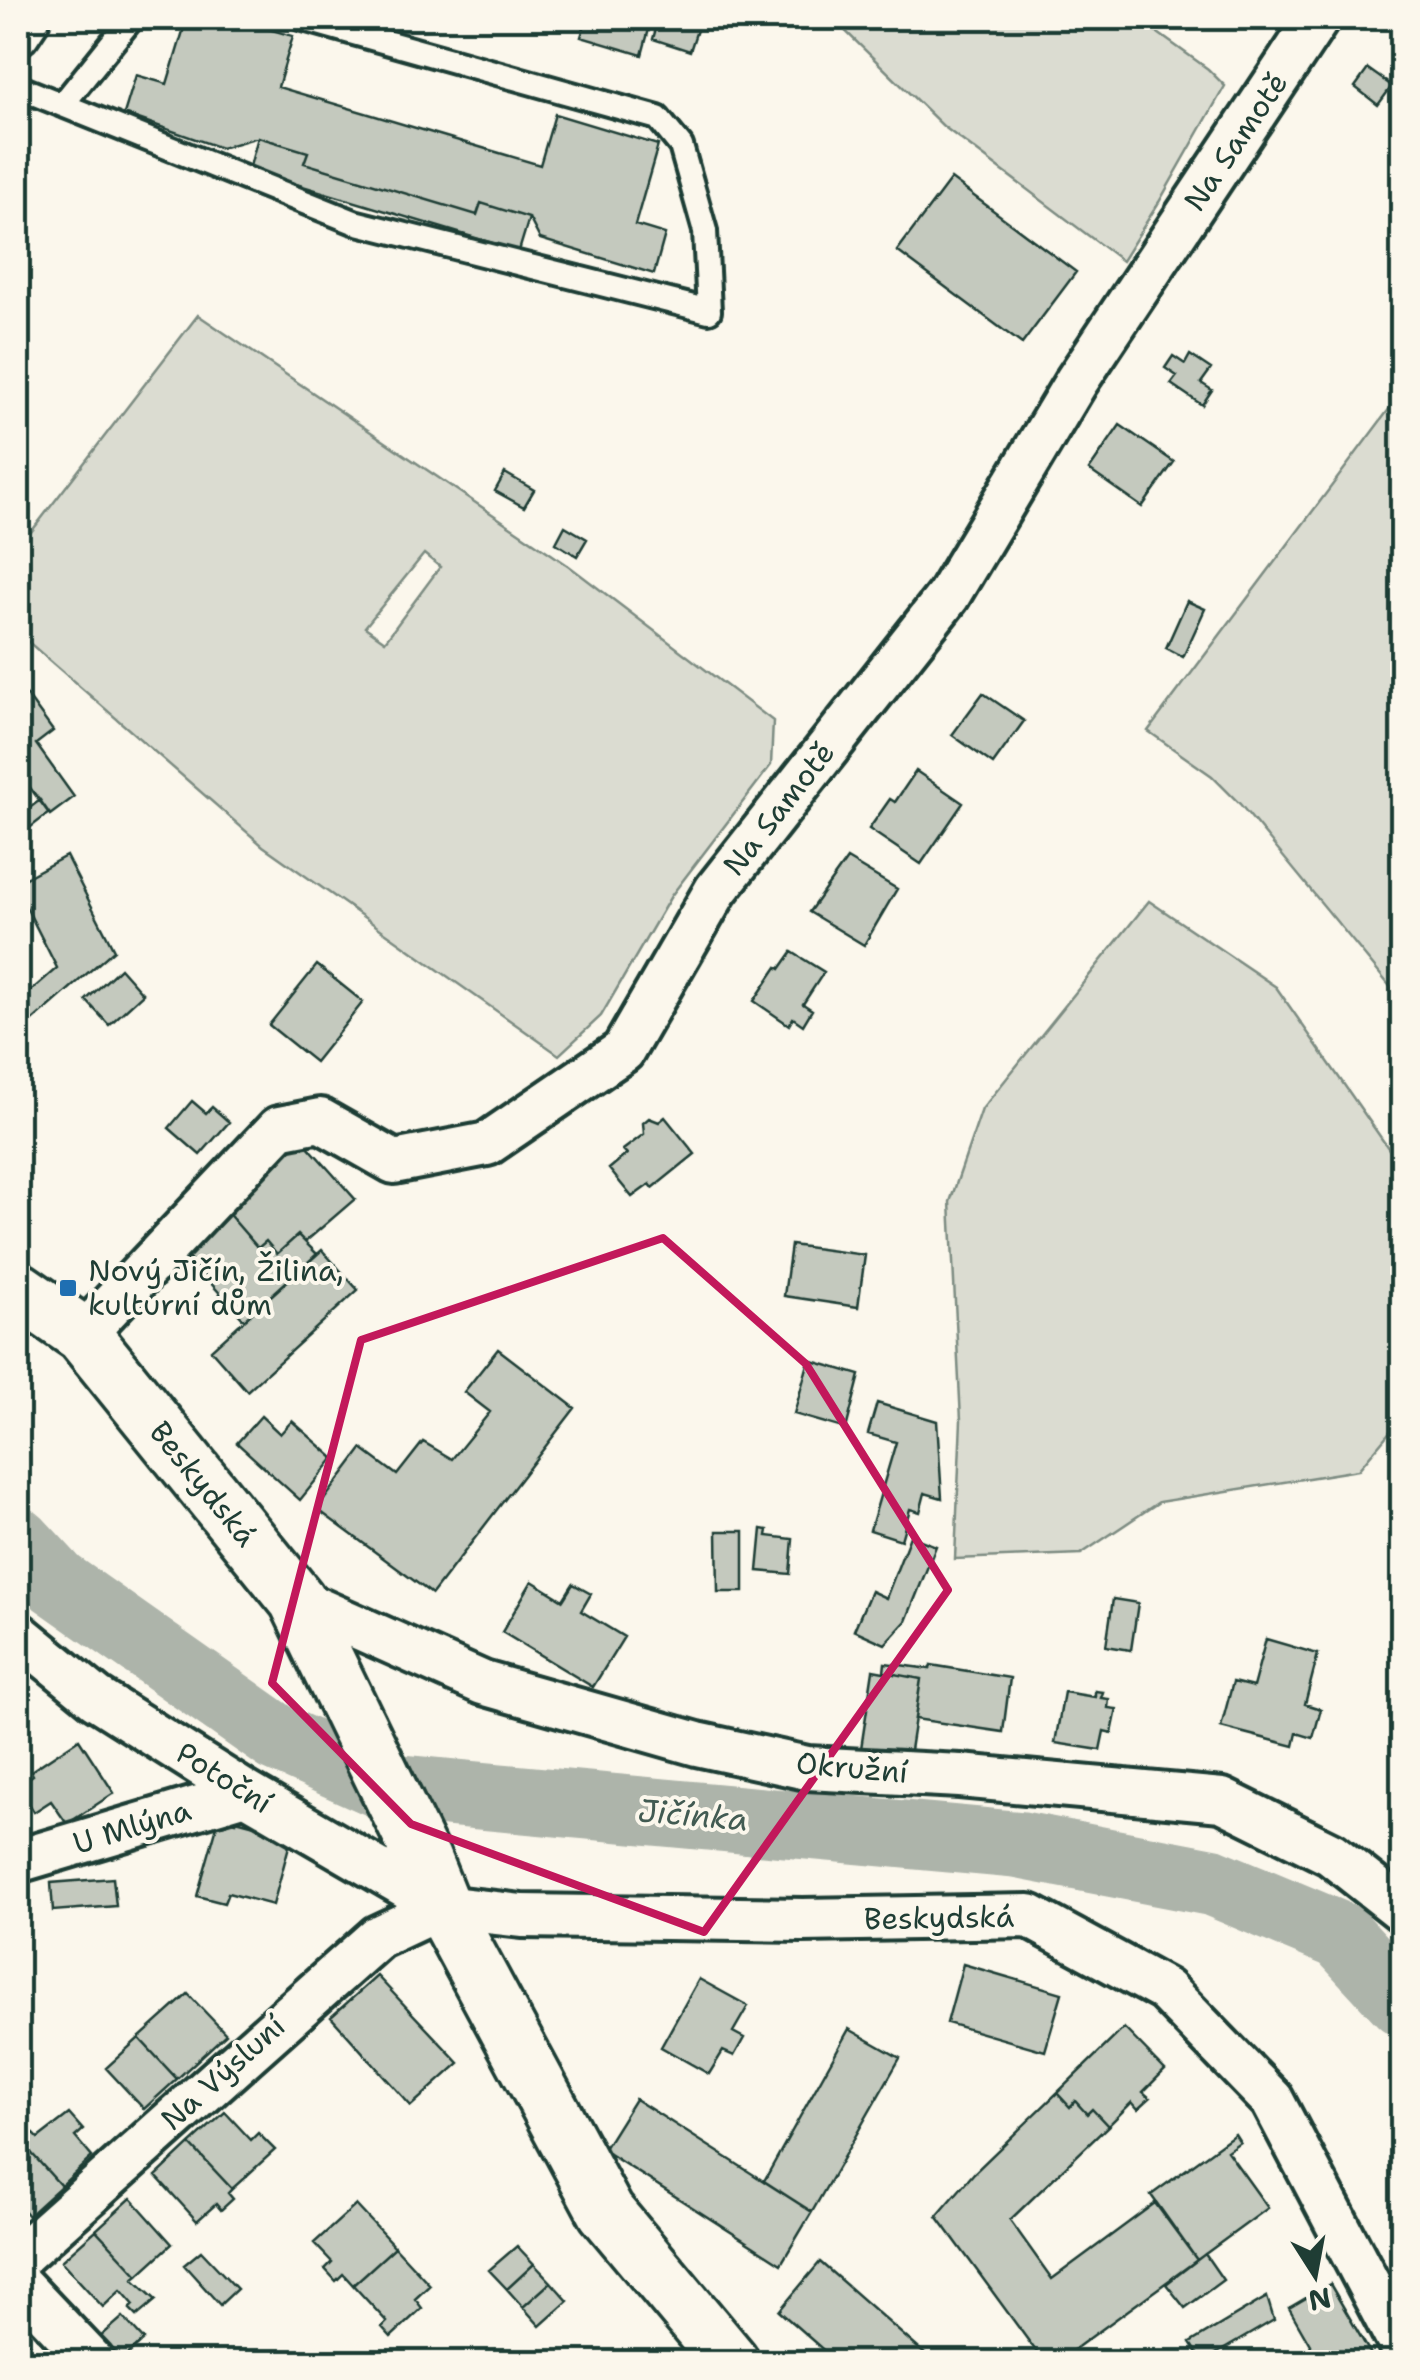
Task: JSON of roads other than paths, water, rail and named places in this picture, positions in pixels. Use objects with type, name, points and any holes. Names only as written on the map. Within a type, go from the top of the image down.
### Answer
[{"type":"street","points":[[18,33],[28,18]]},
{"type":"street","name":"Na Samotě","points":[[83,1335],[278,1128],[320,1120],[394,1162],[487,1144],[623,1050],[716,890],[948,596],[1076,382],[1318,18]]},
{"type":"street","name":"Beskydská","points":[[18,1290],[83,1335],[297,1600],[433,1883],[522,1916],[803,1920],[1029,1916],[1165,1990],[1272,2100],[1396,2330],[1402,2348]]},
{"type":"street","name":"Okružní","points":[[297,1600],[483,1683],[697,1744],[807,1768],[960,1776],[1222,1800],[1330,1854],[1402,1910]]},
{"type":"street","name":"Potoční","points":[[18,1634],[96,1698],[246,1793],[433,1883]]},
{"type":"street","name":"U Mlýna","points":[[18,1861],[246,1793]]},
{"type":"street","points":[[433,1883],[606,2212],[731,2362]]},
{"type":"street","name":"Na Výsluní","points":[[18,2258],[378,1937],[433,1883]]},
{"type":"street","points":[[18,2283],[93,2362]]},
{"type":"lane","points":[[62,105],[132,18]]},
{"type":"lane","points":[[18,87],[354,222],[709,312],[705,231],[682,146],[658,118],[300,18]]},
{"type":"waterway","name":"Jičínka","points":[[18,1541],[57,1583],[277,1738],[386,1787],[1019,1845],[1212,1882],[1341,1936],[1402,2002]]},
{"type":"place","name":"Nový Jičín, Žilina, kulturní dům","points":[[68,1288]]}]
